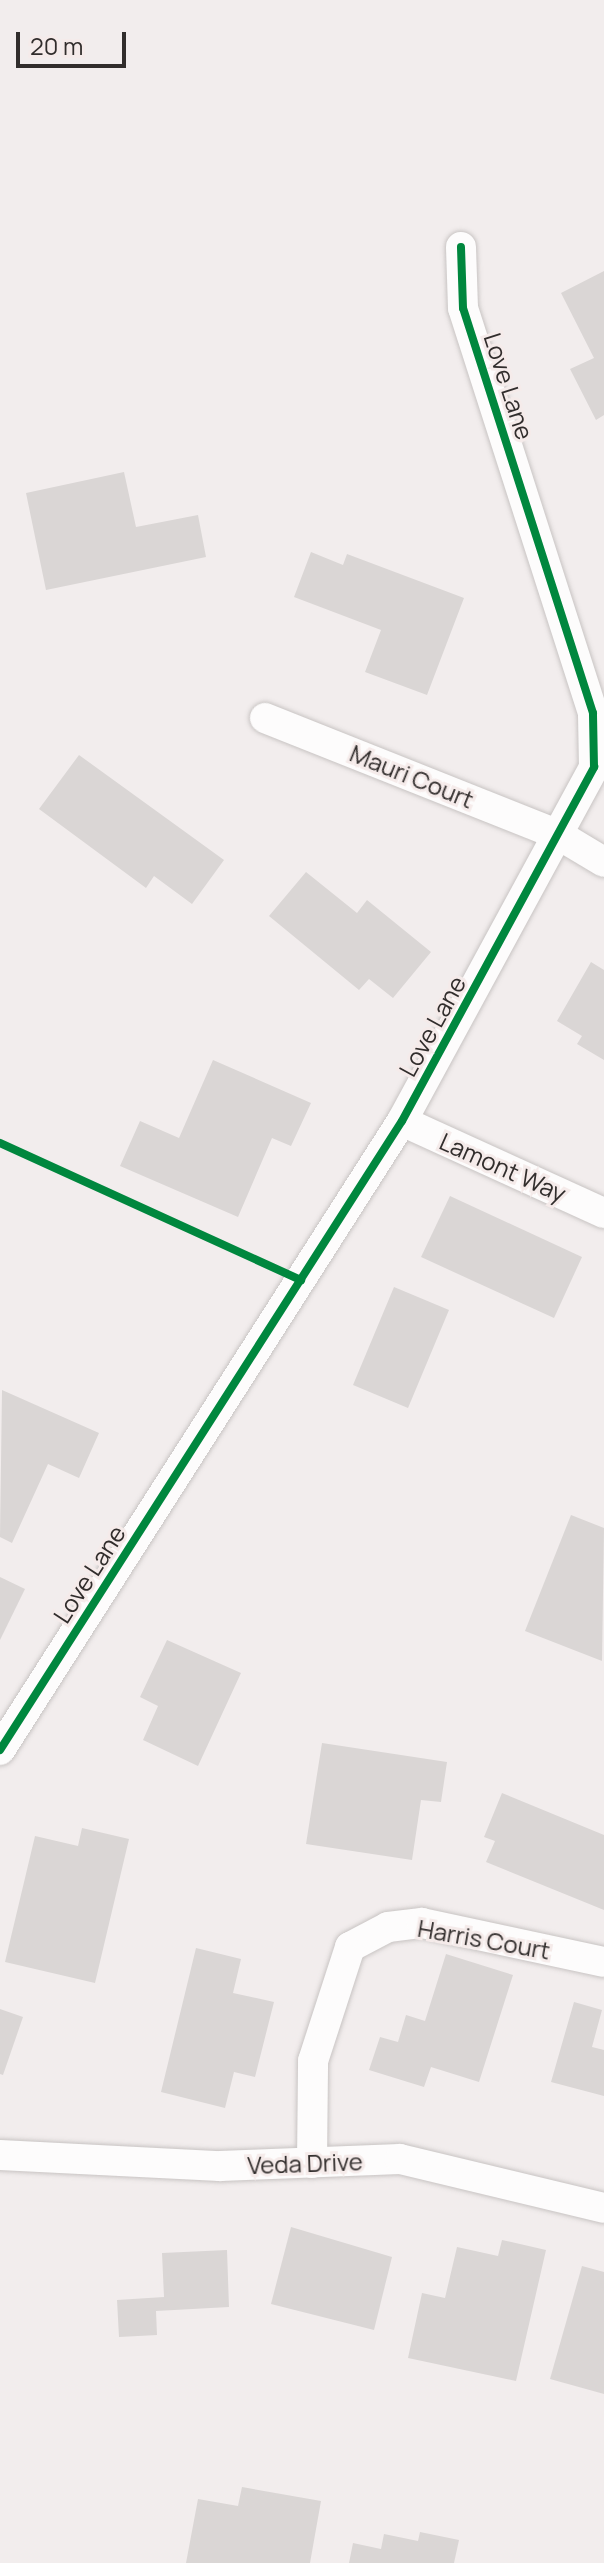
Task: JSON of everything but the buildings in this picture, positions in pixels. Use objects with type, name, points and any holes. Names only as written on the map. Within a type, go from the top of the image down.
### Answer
[{"type":"street","name":"Love Lane","points":[[0,1750],[402,1121],[594,767],[593,713],[463,308],[461,247]]},
{"type":"street","name":"Mauri Court","points":[[265,718],[559,835]]},
{"type":"street","points":[[559,835],[604,862]]},
{"type":"street","name":"Lamont Way","points":[[402,1121],[604,1213]]},
{"type":"street","name":"Harris Court","points":[[312,2163],[313,2061],[350,1947],[388,1927],[422,1923],[604,1962]]},
{"type":"street","name":"Veda Drive","points":[[0,2155],[220,2166],[400,2159],[604,2208]]},
{"type":"cycle path","points":[[0,1750],[402,1121],[594,767],[593,713],[463,308],[461,247]]},
{"type":"cycle path","points":[[0,1143],[301,1280]]}]
